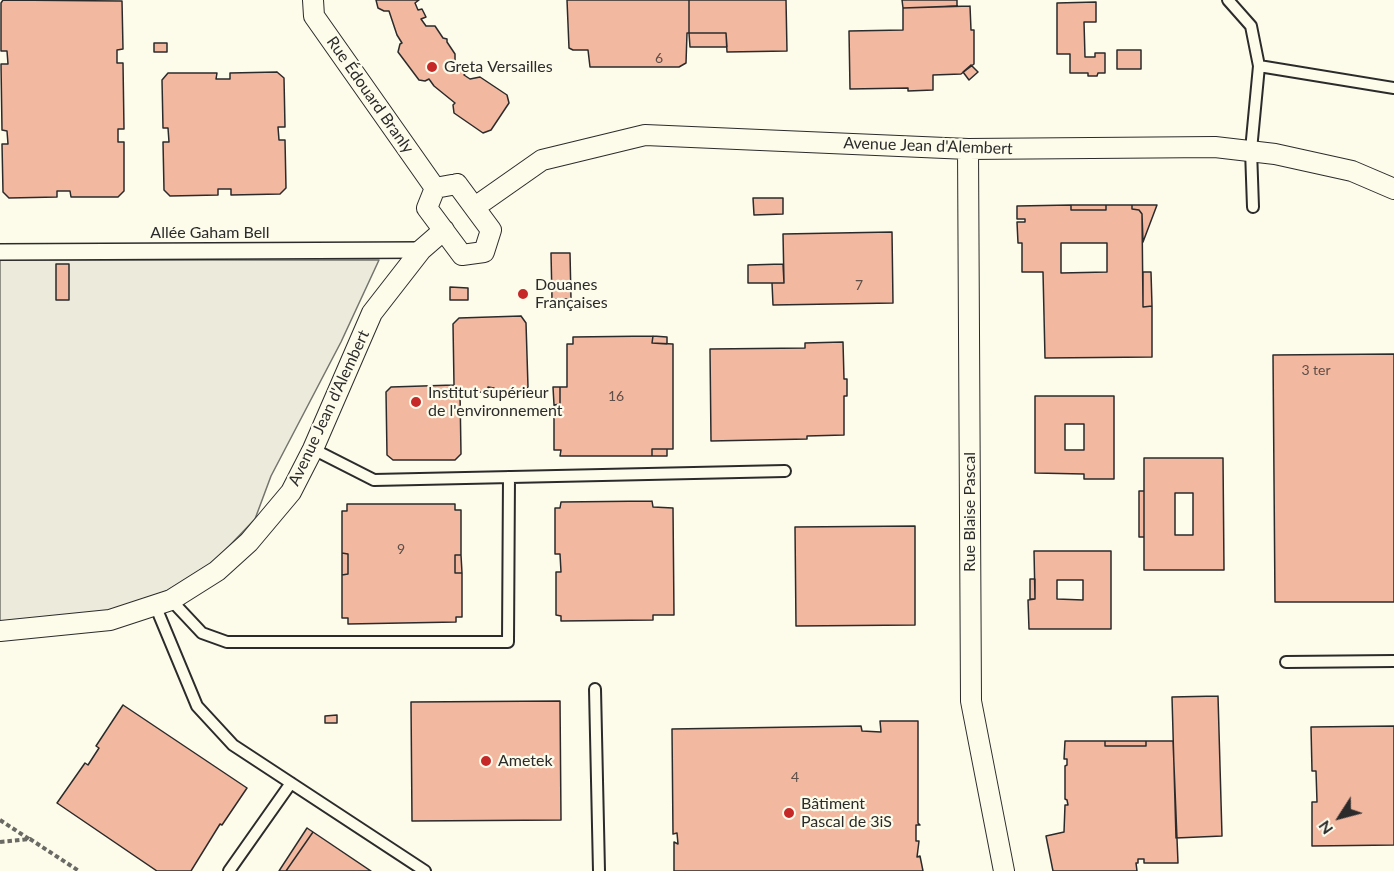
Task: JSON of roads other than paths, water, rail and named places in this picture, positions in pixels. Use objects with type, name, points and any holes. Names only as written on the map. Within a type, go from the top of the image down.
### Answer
[{"type":"street","name":"Rue Édouard Branly","points":[[313,0],[314,16],[435,188]]},
{"type":"street","name":"Avenue Jean d'Alembert","points":[[475,207],[542,160],[645,135],[968,149],[1215,147],[1251,150],[1352,171],[1394,189]]},
{"type":"street","name":"Rue Blaise Pascal","points":[[968,149],[971,701],[1004,871]]},
{"type":"street","points":[[456,184],[475,207],[491,230],[484,252],[462,255],[427,208],[435,188],[456,184]]},
{"type":"street","name":"Avenue Jean d'Alembert","points":[[0,630],[110,621],[163,602],[218,571],[249,542],[291,492],[313,449],[372,313],[421,250],[444,230]]},
{"type":"street","name":"Allée Gaham Bell","points":[[0,252],[421,250]]},
{"type":"lane","points":[[1228,0],[1251,26],[1259,66],[1251,150],[1253,207]]},
{"type":"lane","points":[[1259,66],[1394,88]]},
{"type":"lane","points":[[313,449],[374,480],[785,471]]},
{"type":"lane","points":[[163,602],[202,633],[227,642],[508,642],[509,477]]},
{"type":"lane","points":[[163,602],[197,706],[233,745],[425,871]]},
{"type":"lane","points":[[1286,662],[1394,661]]},
{"type":"lane","points":[[595,689],[599,871]]},
{"type":"lane","points":[[229,871],[291,783]]},
{"type":"place","name":"Greta Versailles","points":[[432,67]]},
{"type":"place","name":"Douanes Françaises","points":[[523,294]]},
{"type":"place","name":"Institut supérieur de l'environnement","points":[[416,402]]},
{"type":"place","name":"Ametek","points":[[486,761]]},
{"type":"place","name":"Bâtiment Pascal de 3iS","points":[[789,813]]}]
